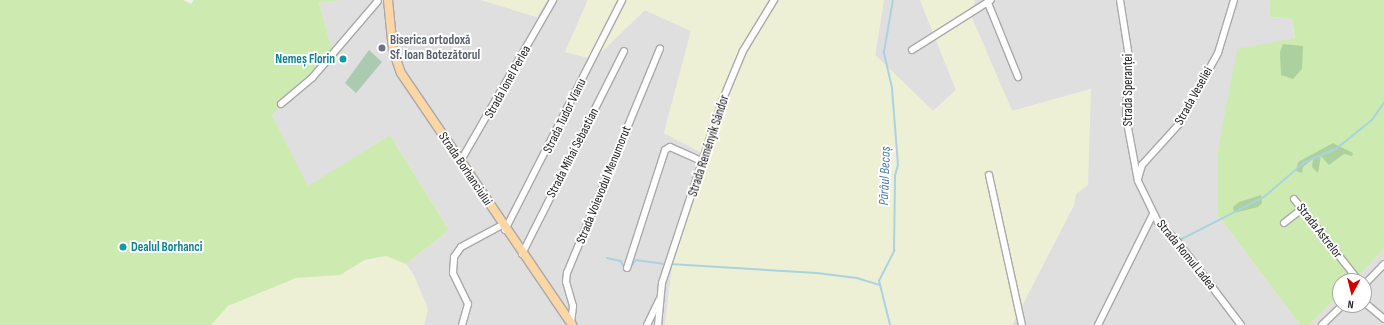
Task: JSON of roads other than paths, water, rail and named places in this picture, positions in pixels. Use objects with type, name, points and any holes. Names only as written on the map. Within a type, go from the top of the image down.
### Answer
[{"type":"main road","name":"Strada Borhanciului","points":[[388,0],[396,64],[460,162],[571,324]]},
{"type":"street","points":[[281,104],[312,78],[378,1],[388,0]]},
{"type":"street","name":"Strada Ionel Perlea","points":[[460,162],[553,0]]},
{"type":"street","name":"Strada Tudor Vianu","points":[[504,227],[622,0]]},
{"type":"street","name":"Strada Reményik Sándor","points":[[658,325],[660,300],[668,264],[743,51],[774,0]]},
{"type":"street","name":"Strada Speranței","points":[[1120,0],[1128,57],[1126,117],[1138,181]]},
{"type":"street","name":"Strada Veseliei","points":[[1138,181],[1142,165],[1179,124],[1218,53],[1234,0]]},
{"type":"street","points":[[912,50],[990,1],[1018,78]]},
{"type":"street","name":"Strada Voievodul Menumorut","points":[[571,324],[573,306],[566,282],[568,273],[660,50]]},
{"type":"street","name":"Strada Mihai Sebastian","points":[[522,254],[624,51]]},
{"type":"street","points":[[627,268],[665,150],[670,147],[704,162]]},
{"type":"street","points":[[989,175],[1022,325]]},
{"type":"street","name":"Strada Romul Ladea","points":[[1138,181],[1153,214],[1241,325]]},
{"type":"street","name":"Strada Astrelor","points":[[1294,199],[1353,273]]},
{"type":"street","points":[[1284,223],[1302,209]]},
{"type":"street","points":[[1098,325],[1153,214]]},
{"type":"street","points":[[462,325],[468,304],[453,273],[454,257],[461,247],[504,227]]},
{"type":"street","points":[[1372,277],[1384,264]]},
{"type":"street","name":"Strada Reményik Sándor","points":[[647,325],[660,300]]},
{"type":"street","points":[[1372,309],[1384,319]]},
{"type":"street","points":[[1327,324],[1336,313]]},
{"type":"waterway","name":"Pârâul Becaș","points":[[890,325],[879,281],[894,251],[895,176],[898,165],[892,88],[884,52],[893,0]]},
{"type":"waterway","points":[[1182,239],[1264,197],[1305,162],[1336,149],[1372,120],[1384,103]]},
{"type":"waterway","points":[[607,258],[621,261],[626,270]]},
{"type":"waterway","points":[[630,268],[636,260],[663,264]]},
{"type":"waterway","points":[[670,264],[817,273],[857,278],[880,285]]},
{"type":"place","name":"Biserica ortodoxă Sf. Ioan Botezătorul","points":[[382,48]]},
{"type":"place","name":"Nemeș Florin","points":[[343,59]]},
{"type":"place","name":"Dealul Borhanci","points":[[123,247]]}]
